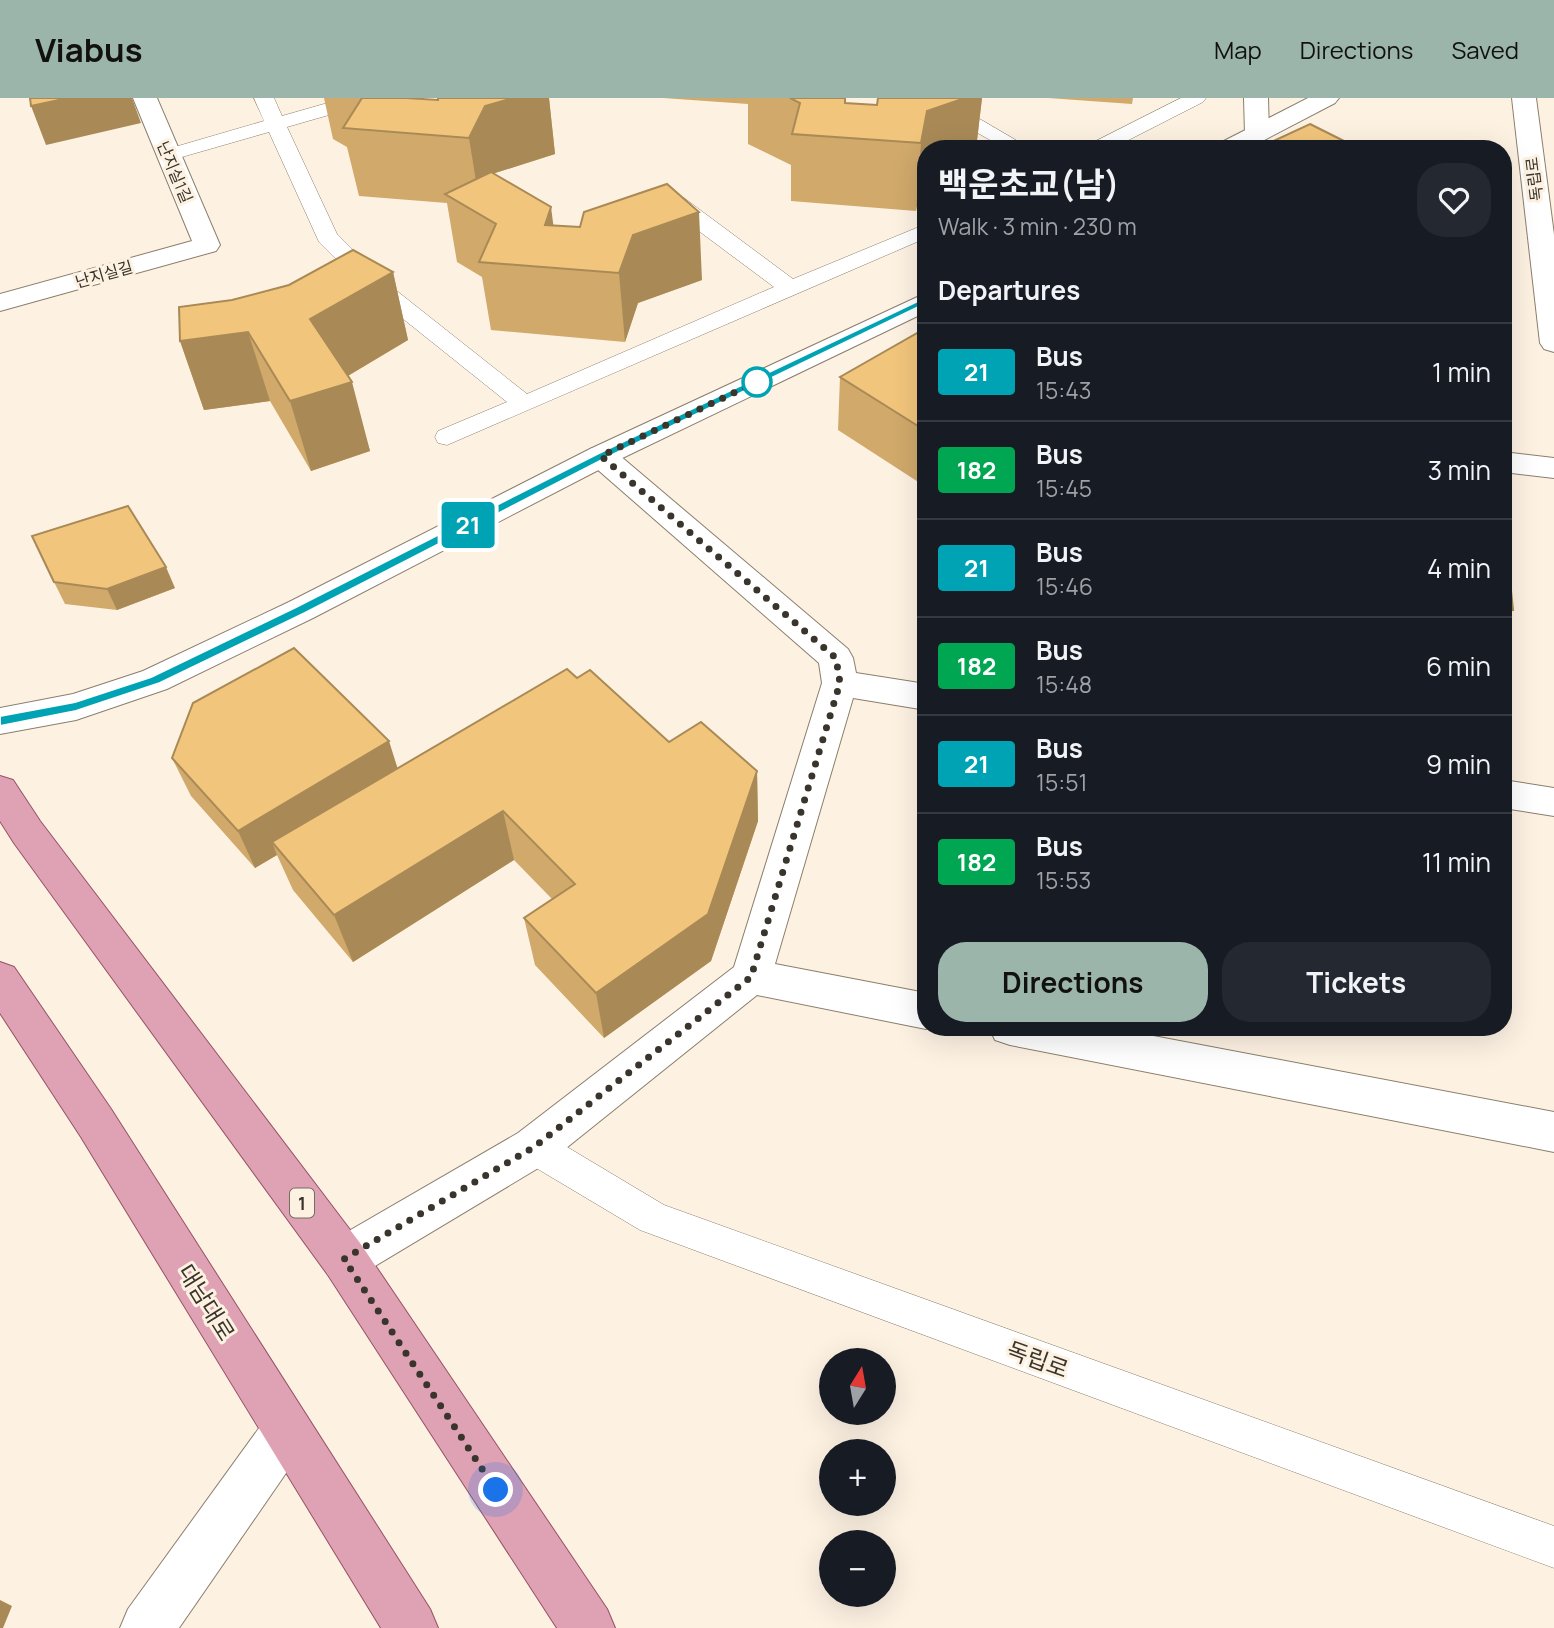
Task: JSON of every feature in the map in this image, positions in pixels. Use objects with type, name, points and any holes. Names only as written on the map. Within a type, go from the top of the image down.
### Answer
[{"type":"main road","name":"1","points":[[0,790],[27,832],[344,1259],[588,1628]]},
{"type":"main road","name":"대남대로","points":[[0,979],[96,1123],[411,1628]]},
{"type":"street","name":"난지실1길","points":[[145,98],[207,245]]},
{"type":"street","points":[[1256,98],[1256,134]]},
{"type":"street","points":[[1244,140],[1327,98]]},
{"type":"street","name":"독립로","points":[[1520,100],[1554,343]]},
{"type":"street","name":"난지실길","points":[[0,303],[207,245]]},
{"type":"street","points":[[0,721],[76,707],[155,680],[301,610],[601,456],[917,305]]},
{"type":"street","points":[[344,1259],[534,1147],[751,977],[840,683],[836,658],[601,456]]},
{"type":"street","points":[[1512,463],[1554,468]]},
{"type":"street","points":[[840,683],[917,696]]},
{"type":"street","points":[[1512,795],[1554,802]]},
{"type":"street","points":[[751,977],[917,1009]]},
{"type":"street","points":[[1057,1036],[1554,1132]]},
{"type":"street","points":[[147,1628],[287,1430]]},
{"type":"lane","points":[[264,98],[327,237],[375,285],[524,404]]},
{"type":"lane","points":[[168,155],[367,98]]},
{"type":"lane","points":[[930,98],[1005,140]]},
{"type":"lane","points":[[1114,140],[1196,98]]},
{"type":"lane","points":[[649,205],[662,200],[676,203],[791,289]]},
{"type":"lane","points":[[447,437],[917,234]]},
{"type":"lane","points":[[348,293],[375,285]]},
{"type":"lane","name":"독립로","points":[[534,1147],[653,1218],[1554,1546]]},
{"type":"building","points":[[30,98],[68,98],[31,106]]},
{"type":"building","points":[[362,98],[513,98],[485,106],[469,138],[343,128]]},
{"type":"building","points":[[790,98],[845,98],[845,103],[877,105],[878,98],[965,98],[927,111],[922,140],[917,140],[917,143],[792,134],[800,103]]},
{"type":"building","points":[[1310,124],[1342,140],[1276,140]]},
{"type":"building","points":[[491,172],[551,207],[545,225],[580,227],[584,212],[667,184],[699,212],[633,235],[619,273],[479,262],[496,224],[445,194]]},
{"type":"building","points":[[353,250],[393,272],[310,319],[352,382],[290,401],[248,332],[180,341],[179,307],[232,300],[289,285]]},
{"type":"building","points":[[917,333],[917,425],[840,377]]},
{"type":"building","points":[[128,506],[166,567],[107,589],[54,582],[32,536]]},
{"type":"building","points":[[294,648],[389,741],[238,831],[172,758],[193,703]]},
{"type":"building","points":[[567,669],[577,678],[590,670],[669,742],[701,722],[757,771],[708,914],[596,993],[524,918],[575,884],[503,811],[334,915],[272,842]]},
{"type":"bus line","name":"21","points":[[0,721],[76,707],[155,680],[301,610],[601,456],[917,305]]},
{"type":"route","points":[[496,1490],[344,1259],[534,1147],[751,977],[840,683],[836,658],[601,456],[765,378],[757,382]]}]
